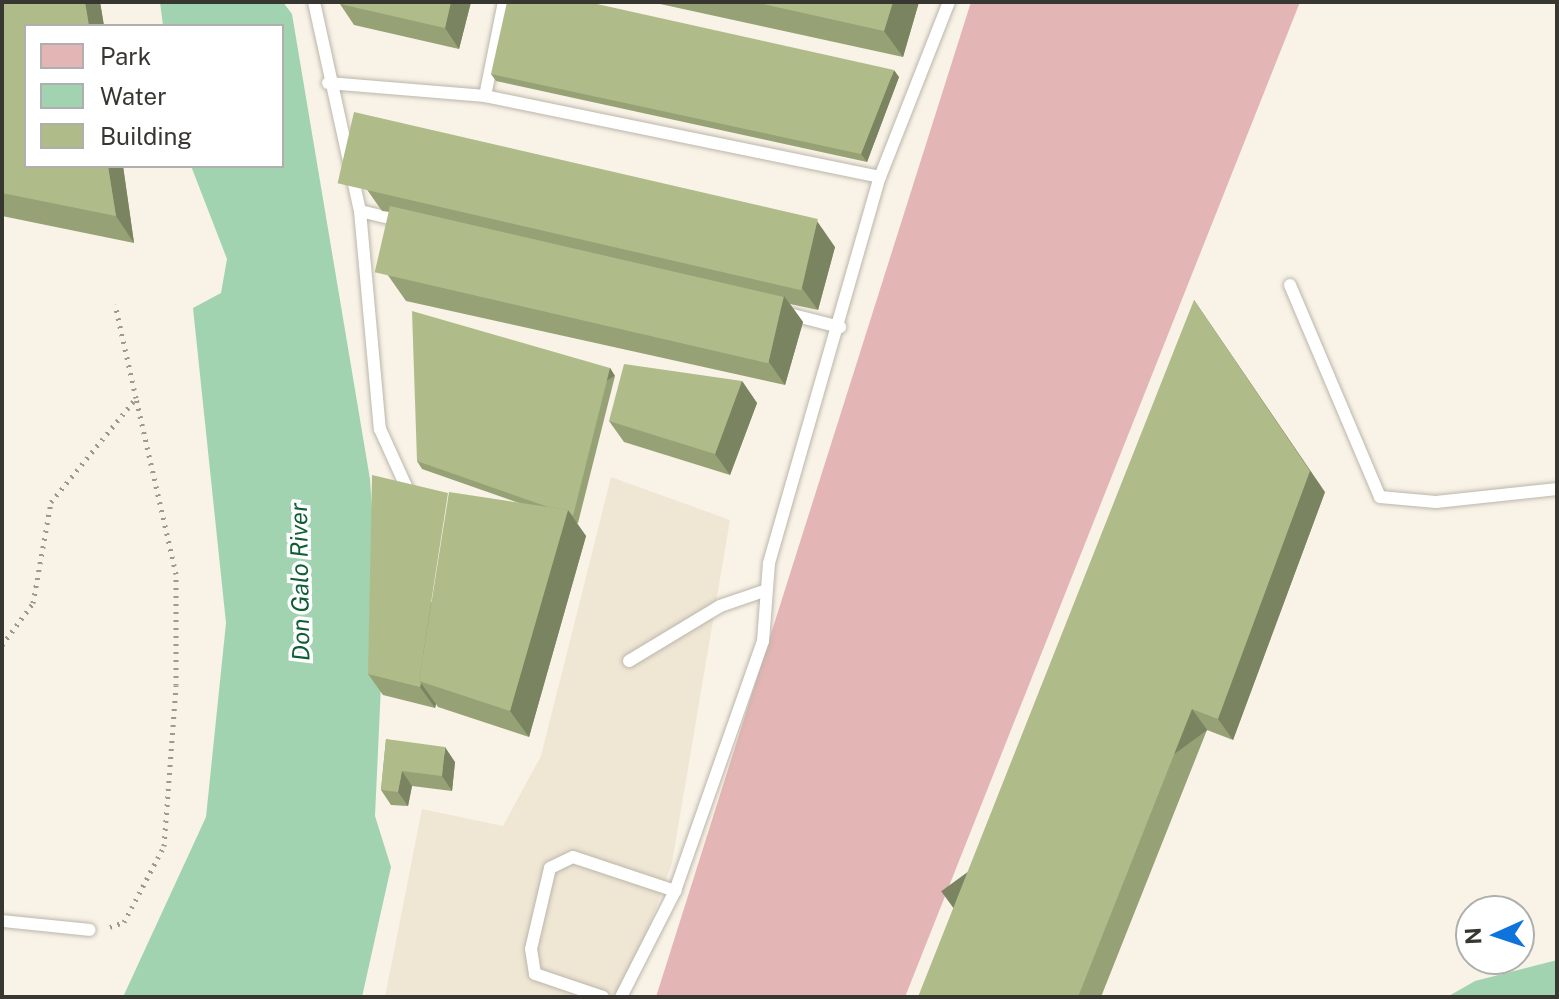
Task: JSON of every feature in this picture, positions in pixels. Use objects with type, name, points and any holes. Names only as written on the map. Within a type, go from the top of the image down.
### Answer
[{"type":"lane","points":[[314,2],[328,83],[360,211],[380,429],[401,488],[424,500]]},
{"type":"lane","points":[[485,96],[504,2]]},
{"type":"lane","points":[[621,997],[675,891],[763,641],[764,591],[880,177],[949,2]]},
{"type":"lane","points":[[328,83],[485,96],[880,177]]},
{"type":"lane","points":[[360,211],[422,226]]},
{"type":"lane","points":[[1290,285],[1380,497],[1436,502],[1557,489]]},
{"type":"lane","points":[[763,308],[840,327]]},
{"type":"lane","points":[[629,661],[720,606],[764,591]]},
{"type":"lane","points":[[603,997],[535,974],[531,949],[550,868],[573,857],[675,891]]},
{"type":"lane","points":[[2,921],[90,930]]},
{"type":"path","points":[[90,930],[124,922],[164,846],[176,685],[176,574],[115,304]]},
{"type":"path","points":[[2,645],[33,603],[51,502],[136,398]]},
{"type":"shaded area","points":[[611,477],[730,520],[672,863],[624,997],[385,997],[422,809],[503,826],[541,756]]},
{"type":"green space","points":[[971,2],[1300,2],[905,997],[656,997]]},
{"type":"water","name":"Don Galo River","points":[[160,2],[283,2],[292,14],[370,479],[382,664],[375,816],[391,867],[362,997],[123,997],[206,817],[226,623],[193,308],[221,293],[227,259],[192,168],[284,168],[284,24],[163,24]]},
{"type":"water","points":[[1557,960],[1557,997],[1447,997],[1475,981],[1498,975],[1535,975],[1535,966]]},
{"type":"building","points":[[2,2],[85,2],[89,24],[24,24],[24,168],[108,168],[116,216],[2,193]]},
{"type":"building","points":[[340,2],[451,2],[445,28]]},
{"type":"building","points":[[507,2],[588,2],[894,70],[861,154],[491,74]]},
{"type":"building","points":[[754,2],[893,2],[884,31]]},
{"type":"building","points":[[354,112],[818,219],[801,290],[338,183]]},
{"type":"building","points":[[390,206],[784,297],[768,363],[375,272]]},
{"type":"building","points":[[1194,300],[1310,471],[1218,719],[1192,709],[1078,997],[918,997]]},
{"type":"building","points":[[412,311],[610,368],[573,516],[568,510],[548,507],[417,461]]},
{"type":"building","points":[[624,364],[742,381],[715,454],[609,421]]},
{"type":"building","points":[[372,475],[448,493],[420,687],[368,674]]},
{"type":"building","points":[[449,492],[568,510],[510,711],[419,681]]},
{"type":"building","points":[[386,739],[445,747],[442,776],[402,771],[398,792],[381,790]]}]
